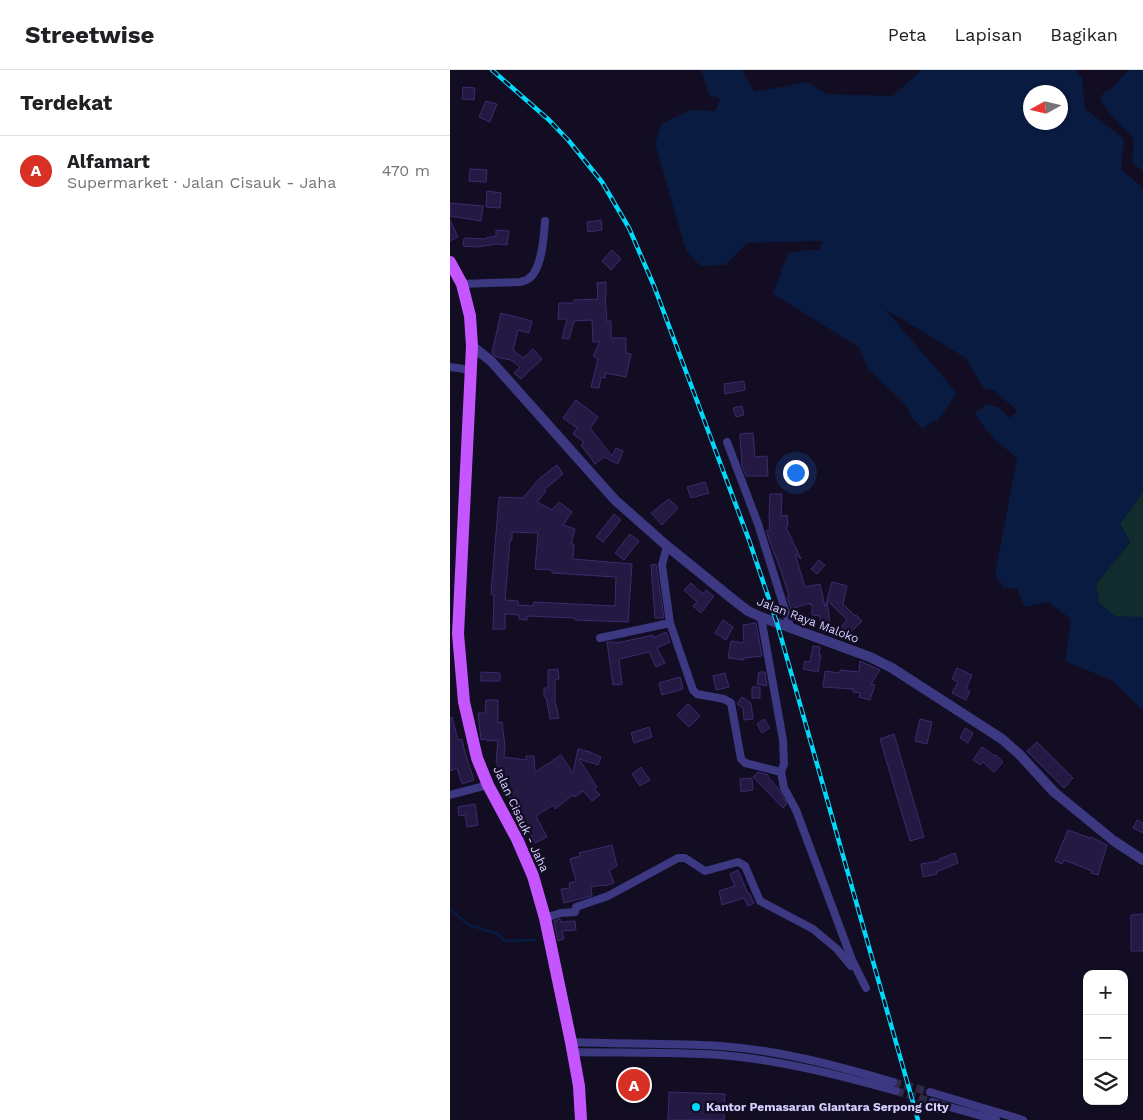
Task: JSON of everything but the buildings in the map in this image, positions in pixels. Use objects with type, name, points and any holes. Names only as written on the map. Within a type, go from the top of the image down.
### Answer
[{"type":"main road","name":"Jalan Cisauk - Jaha","points":[[450,262],[462,284],[470,316],[472,346],[454,634],[464,702],[478,758],[488,785],[527,861],[545,918],[579,1086],[580,1120]]},
{"type":"street","points":[[462,284],[520,282],[528,279],[534,272],[540,257],[545,221]]},
{"type":"street","name":"Jalan Raya Maloko","points":[[472,346],[490,361],[615,500],[667,546],[748,611],[883,663],[1012,747],[1054,792],[1114,841],[1143,860]]},
{"type":"street","points":[[450,367],[471,370]]},
{"type":"street","points":[[727,442],[758,524],[791,629]]},
{"type":"street","points":[[667,546],[662,565],[670,623],[693,690],[697,694],[724,699],[731,703],[741,758],[745,763],[781,772]]},
{"type":"street","points":[[761,617],[783,740],[784,764],[781,772],[784,788],[796,810],[859,976]]},
{"type":"street","points":[[600,638],[670,623]]},
{"type":"street","points":[[450,795],[488,785]]},
{"type":"street","points":[[545,918],[560,913],[575,912],[576,907],[608,896],[678,858],[685,858],[705,871],[738,862],[745,866],[760,901],[813,929],[842,954],[866,988]]},
{"type":"street","points":[[572,1047],[722,1046],[767,1052],[816,1062],[893,1082]]},
{"type":"street","points":[[572,1047],[721,1055],[814,1070],[896,1091]]},
{"type":"street","points":[[930,1092],[1023,1120]]},
{"type":"street","points":[[932,1102],[996,1120]]},
{"type":"green space","points":[[1143,492],[1143,617],[1115,617],[1099,603],[1096,584],[1130,542],[1120,524]]},
{"type":"water","points":[[701,70],[742,70],[754,92],[807,82],[827,94],[892,96],[922,70],[1076,70],[1082,78],[1085,109],[1124,139],[1121,169],[1143,188],[1143,492],[1120,524],[1130,542],[1096,584],[1099,603],[1115,616],[1143,617],[1143,710],[1111,680],[1065,661],[1071,619],[1048,602],[1025,607],[1017,589],[1004,588],[995,575],[1017,458],[988,432],[975,413],[986,404],[998,407],[1010,418],[1017,411],[994,390],[984,389],[966,358],[885,309],[957,393],[937,422],[933,421],[922,429],[912,418],[906,405],[868,369],[859,347],[773,294],[788,253],[820,250],[822,241],[747,243],[725,265],[700,266],[686,250],[655,144],[661,124],[691,110],[715,111],[720,99],[709,95]]},
{"type":"water","points":[[1130,70],[1143,70],[1143,172],[1132,162],[1134,139],[1107,110],[1100,99],[1104,93]]},
{"type":"waterway","points":[[450,909],[469,925],[498,934],[505,941],[534,940]]},
{"type":"tunnel","points":[[893,1082],[930,1092]]},
{"type":"tunnel","points":[[896,1091],[932,1102]]},
{"type":"railway","points":[[492,70],[549,120],[569,141],[602,182],[629,228],[654,286],[749,540],[777,623],[918,1120]]},
{"type":"place","name":"Alfamart","points":[[634,1085]]},
{"type":"place","name":"Kantor Pemasaran Giantara Serpong City","points":[[696,1107]]}]
